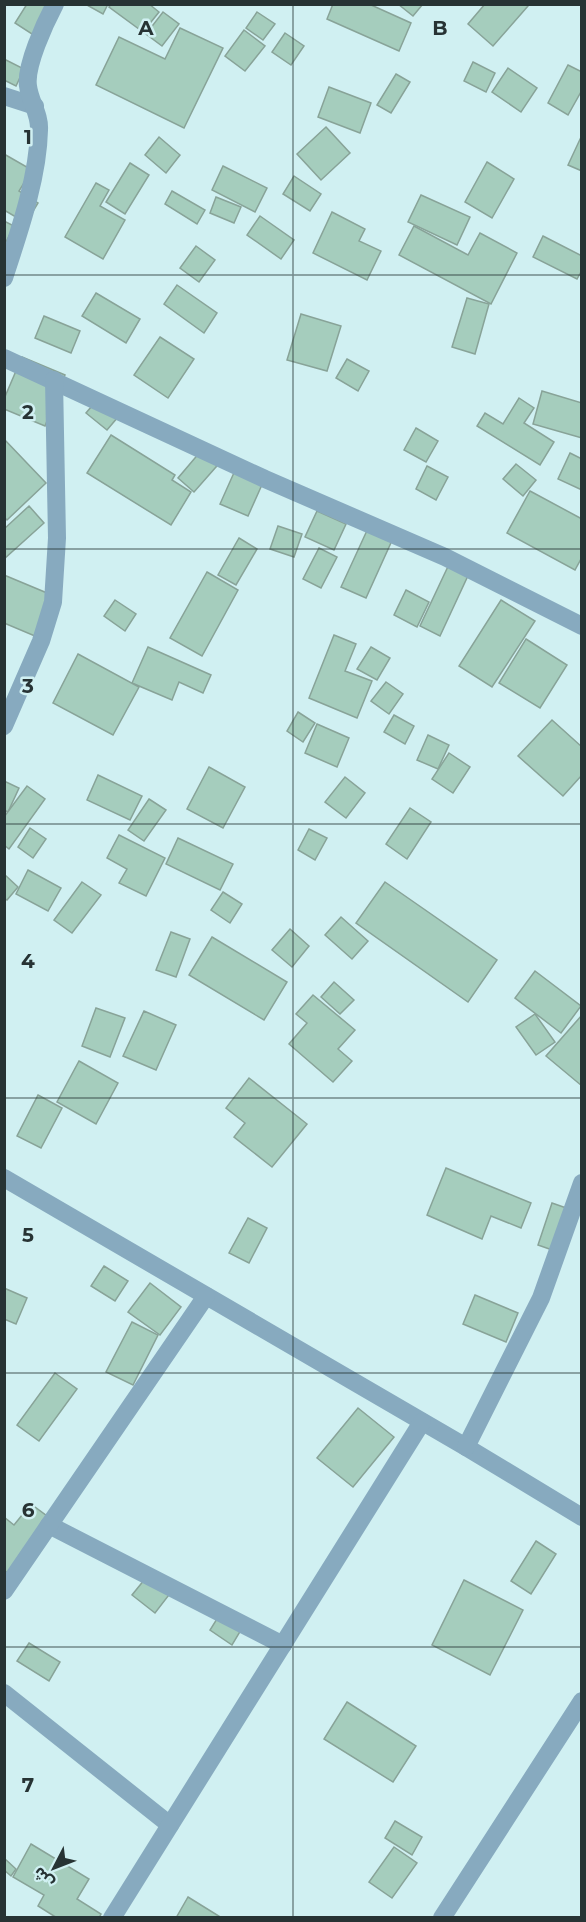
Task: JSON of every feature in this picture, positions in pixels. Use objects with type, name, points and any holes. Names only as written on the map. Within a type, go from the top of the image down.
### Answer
[{"type":"street","points":[[4,278],[27,205],[39,132],[35,106],[28,88],[27,74],[55,4]]},
{"type":"street","points":[[4,96],[35,106]]},
{"type":"street","points":[[4,358],[265,478],[445,557],[582,626]]},
{"type":"street","points":[[4,726],[41,641],[53,602],[57,538],[54,380]]},
{"type":"street","points":[[4,1178],[582,1517]]},
{"type":"street","points":[[466,1447],[541,1298],[582,1183]]},
{"type":"street","points":[[4,1591],[206,1296]]},
{"type":"street","points":[[112,1917],[422,1422]]},
{"type":"street","points":[[49,1525],[283,1645]]},
{"type":"street","points":[[4,1693],[170,1825]]},
{"type":"street","points":[[442,1917],[582,1701]]},
{"type":"building","points":[[27,4],[54,4],[35,36],[15,23]]},
{"type":"building","points":[[85,4],[108,4],[103,14]]},
{"type":"building","points":[[111,4],[149,4],[159,12],[143,32],[109,7]]},
{"type":"building","points":[[333,4],[369,4],[411,23],[399,51],[327,19]]},
{"type":"building","points":[[398,4],[423,4],[413,16]]},
{"type":"building","points":[[485,4],[526,4],[528,6],[493,46],[468,24]]},
{"type":"building","points":[[163,12],[179,24],[162,46],[146,34]]},
{"type":"building","points":[[257,12],[275,24],[263,40],[246,28]]},
{"type":"building","points":[[180,28],[223,48],[184,128],[96,85],[119,37],[165,59]]},
{"type":"building","points":[[244,30],[265,46],[245,71],[225,56]]},
{"type":"building","points":[[285,33],[304,46],[291,65],[272,52]]},
{"type":"building","points":[[4,59],[24,69],[16,86],[4,80]]},
{"type":"building","points":[[473,62],[495,73],[486,92],[464,81]]},
{"type":"building","points":[[568,65],[582,72],[582,90],[568,115],[548,103]]},
{"type":"building","points":[[508,68],[537,88],[521,112],[492,92]]},
{"type":"building","points":[[396,74],[410,82],[391,113],[377,105]]},
{"type":"building","points":[[329,87],[371,103],[360,133],[318,117]]},
{"type":"building","points":[[326,127],[350,153],[321,180],[297,154]]},
{"type":"building","points":[[582,135],[582,171],[568,165]]},
{"type":"building","points":[[159,137],[180,155],[166,173],[145,155]]},
{"type":"building","points":[[4,154],[32,170],[19,191],[38,203],[26,223],[4,210]]},
{"type":"building","points":[[487,162],[514,179],[492,218],[465,202]]},
{"type":"building","points":[[130,163],[149,175],[125,214],[106,202]]},
{"type":"building","points":[[223,166],[267,188],[255,212],[212,190]]},
{"type":"building","points":[[294,176],[321,194],[310,211],[283,194]]},
{"type":"building","points":[[96,183],[109,190],[100,206],[125,220],[103,259],[65,237]]},
{"type":"building","points":[[172,191],[205,210],[197,224],[165,204]]},
{"type":"building","points":[[421,195],[470,217],[457,245],[408,222]]},
{"type":"building","points":[[216,197],[241,207],[234,223],[210,213]]},
{"type":"building","points":[[332,212],[365,229],[359,241],[381,251],[367,280],[313,253]]},
{"type":"building","points":[[260,216],[294,240],[281,259],[247,235]]},
{"type":"building","points":[[4,221],[14,226],[4,246]]},
{"type":"building","points":[[414,226],[468,255],[480,233],[517,253],[491,304],[399,255]]},
{"type":"building","points":[[543,236],[582,256],[582,270],[577,279],[533,257]]},
{"type":"building","points":[[196,246],[215,260],[199,282],[180,268]]},
{"type":"building","points":[[177,285],[217,313],[204,333],[164,304]]},
{"type":"building","points":[[96,293],[140,319],[126,343],[82,316]]},
{"type":"building","points":[[467,298],[489,304],[475,354],[452,347]]},
{"type":"building","points":[[301,314],[341,326],[327,371],[287,360]]},
{"type":"building","points":[[44,316],[80,331],[71,353],[35,338]]},
{"type":"building","points":[[160,337],[194,359],[168,398],[134,375]]},
{"type":"building","points":[[22,357],[65,375],[45,426],[4,409],[4,399]]},
{"type":"building","points":[[347,359],[369,371],[358,391],[336,378]]},
{"type":"building","points":[[542,391],[582,403],[582,438],[533,424]]},
{"type":"building","points":[[519,398],[534,408],[524,423],[554,442],[540,465],[477,426],[485,413],[503,424]]},
{"type":"building","points":[[97,400],[118,417],[107,430],[86,413]]},
{"type":"building","points":[[416,428],[438,441],[426,462],[404,450]]},
{"type":"building","points":[[111,435],[175,475],[172,480],[191,492],[171,525],[87,473]]},
{"type":"building","points":[[4,439],[46,483],[7,520],[4,517]]},
{"type":"building","points":[[206,445],[223,459],[194,492],[178,478]]},
{"type":"building","points":[[570,453],[582,459],[582,490],[558,479]]},
{"type":"building","points":[[516,464],[536,480],[523,496],[503,479]]},
{"type":"building","points":[[237,466],[265,478],[248,516],[220,504]]},
{"type":"building","points":[[427,466],[448,477],[436,500],[416,489]]},
{"type":"building","points":[[530,491],[582,519],[582,557],[575,570],[507,533]]},
{"type":"building","points":[[29,506],[44,523],[4,559],[4,529]]},
{"type":"building","points":[[317,511],[346,524],[334,550],[305,537]]},
{"type":"building","points":[[370,524],[394,536],[366,598],[341,587]]},
{"type":"building","points":[[278,526],[302,534],[294,557],[270,549]]},
{"type":"building","points":[[239,538],[257,549],[236,585],[218,575]]},
{"type":"building","points":[[319,548],[337,557],[321,588],[303,579]]},
{"type":"building","points":[[452,558],[472,567],[440,636],[420,626]]},
{"type":"building","points":[[207,572],[238,590],[202,656],[170,638]]},
{"type":"building","points":[[4,575],[59,598],[42,639],[4,623]]},
{"type":"building","points":[[406,590],[429,602],[417,627],[394,615]]},
{"type":"building","points":[[115,600],[136,614],[125,631],[104,616]]},
{"type":"building","points":[[501,600],[535,621],[492,687],[459,666]]},
{"type":"building","points":[[334,635],[356,644],[345,671],[372,681],[357,718],[309,698]]},
{"type":"building","points":[[526,639],[567,665],[540,708],[499,683]]},
{"type":"building","points":[[148,647],[211,675],[203,693],[179,682],[172,700],[132,683]]},
{"type":"building","points":[[371,647],[390,658],[377,680],[357,669]]},
{"type":"building","points":[[78,654],[139,687],[113,735],[53,703]]},
{"type":"building","points":[[386,682],[403,694],[389,714],[371,701]]},
{"type":"building","points":[[298,712],[315,723],[303,742],[287,731]]},
{"type":"building","points":[[394,715],[414,726],[405,744],[384,732]]},
{"type":"building","points":[[552,720],[582,747],[582,775],[563,796],[518,756]]},
{"type":"building","points":[[317,724],[349,738],[337,767],[305,753]]},
{"type":"building","points":[[428,735],[449,745],[438,769],[417,760]]},
{"type":"building","points":[[449,753],[470,767],[453,793],[432,779]]},
{"type":"building","points":[[209,767],[245,787],[223,828],[187,809]]},
{"type":"building","points":[[98,775],[142,796],[130,820],[87,800]]},
{"type":"building","points":[[345,777],[365,793],[346,818],[325,802]]},
{"type":"building","points":[[4,781],[19,788],[8,812],[4,810]]},
{"type":"building","points":[[27,786],[45,799],[9,849],[4,845],[4,817]]},
{"type":"building","points":[[149,799],[166,810],[144,841],[128,830]]},
{"type":"building","points":[[410,808],[431,822],[407,859],[386,844]]},
{"type":"building","points":[[30,828],[46,839],[33,858],[18,847]]},
{"type":"building","points":[[309,829],[327,838],[315,860],[298,850]]},
{"type":"building","points":[[119,835],[165,858],[146,896],[119,883],[127,869],[107,858]]},
{"type":"building","points":[[178,838],[233,864],[220,890],[166,864]]},
{"type":"building","points":[[28,870],[61,888],[48,911],[16,894]]},
{"type":"building","points":[[4,874],[18,887],[7,900],[4,898]]},
{"type":"building","points":[[82,882],[101,895],[72,933],[54,920]]},
{"type":"building","points":[[385,882],[497,960],[468,1002],[356,923]]},
{"type":"building","points":[[223,892],[242,904],[230,923],[211,910]]},
{"type":"building","points":[[341,917],[368,941],[352,959],[325,935]]},
{"type":"building","points":[[290,929],[309,946],[292,967],[272,950]]},
{"type":"building","points":[[171,932],[190,939],[176,977],[156,970]]},
{"type":"building","points":[[212,937],[287,982],[264,1020],[189,975]]},
{"type":"building","points":[[535,971],[581,1006],[561,1033],[515,998]]},
{"type":"building","points":[[334,982],[354,1000],[340,1014],[321,997]]},
{"type":"building","points":[[313,995],[355,1030],[338,1049],[352,1061],[333,1082],[289,1044],[307,1023],[296,1014]]},
{"type":"building","points":[[96,1008],[125,1018],[110,1057],[82,1046]]},
{"type":"building","points":[[144,1011],[176,1025],[156,1070],[123,1056]]},
{"type":"building","points":[[535,1014],[555,1042],[536,1055],[516,1027]]},
{"type":"building","points":[[582,1015],[582,1086],[546,1056]]},
{"type":"building","points":[[79,1061],[118,1083],[96,1124],[57,1102]]},
{"type":"building","points":[[249,1078],[307,1124],[272,1167],[234,1137],[245,1123],[226,1108]]},
{"type":"building","points":[[38,1095],[62,1108],[41,1148],[17,1136]]},
{"type":"building","points":[[446,1168],[531,1203],[521,1228],[491,1216],[482,1239],[427,1215]]},
{"type":"building","points":[[552,1203],[572,1210],[558,1252],[538,1245]]},
{"type":"building","points":[[248,1218],[267,1228],[249,1263],[229,1253]]},
{"type":"building","points":[[104,1266],[128,1281],[115,1301],[91,1286]]},
{"type":"building","points":[[150,1283],[181,1307],[160,1335],[128,1312]]},
{"type":"building","points":[[4,1288],[27,1298],[16,1324],[4,1319]]},
{"type":"building","points":[[475,1295],[518,1313],[506,1342],[463,1324]]},
{"type":"building","points":[[132,1322],[158,1335],[133,1385],[106,1372]]},
{"type":"building","points":[[55,1373],[77,1389],[39,1441],[17,1425]]},
{"type":"building","points":[[358,1408],[394,1437],[353,1487],[317,1458]]},
{"type":"building","points":[[31,1504],[51,1519],[8,1573],[4,1570],[4,1517],[14,1525]]},
{"type":"building","points":[[536,1541],[556,1554],[531,1594],[511,1581]]},
{"type":"building","points":[[149,1574],[172,1591],[155,1613],[132,1595]]},
{"type":"building","points":[[464,1580],[523,1610],[490,1675],[432,1645]]},
{"type":"building","points":[[220,1614],[241,1630],[232,1645],[210,1630]]},
{"type":"building","points":[[29,1643],[60,1662],[49,1681],[17,1661]]},
{"type":"building","points":[[347,1702],[416,1746],[393,1782],[324,1739]]},
{"type":"building","points":[[395,1821],[422,1837],[412,1855],[385,1838]]},
{"type":"building","points":[[31,1844],[89,1879],[77,1899],[101,1914],[99,1918],[57,1918],[38,1906],[44,1895],[13,1877]]},
{"type":"building","points":[[394,1847],[417,1863],[392,1898],[369,1882]]},
{"type":"building","points":[[4,1858],[16,1869],[11,1876],[4,1870]]},
{"type":"building","points":[[188,1897],[222,1918],[176,1918]]}]
